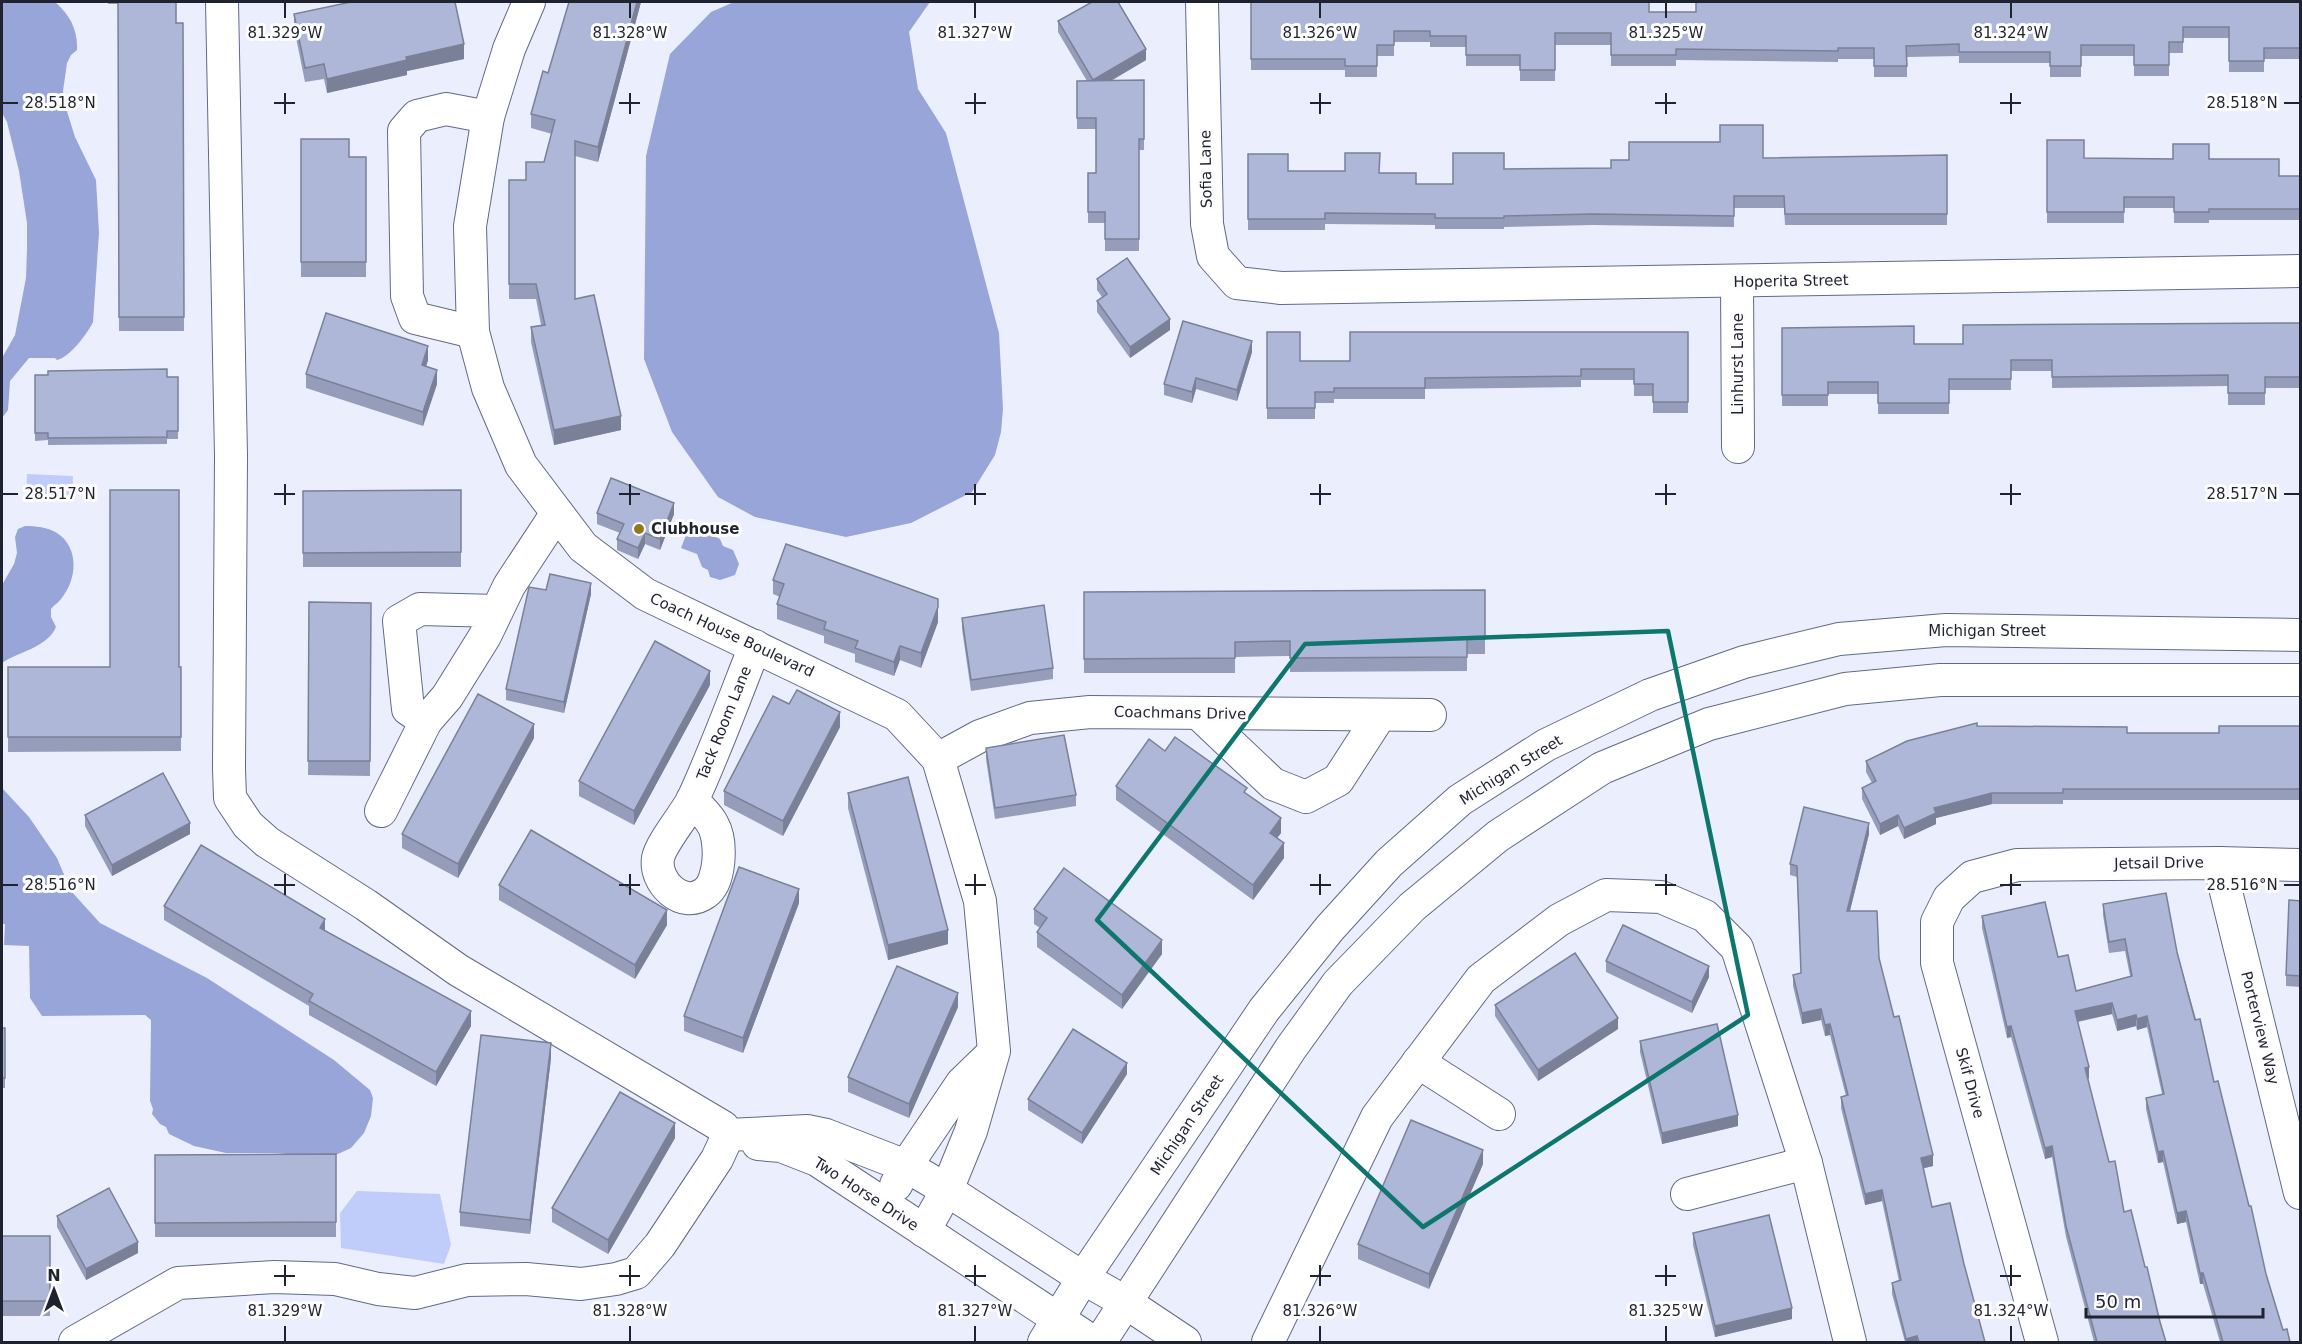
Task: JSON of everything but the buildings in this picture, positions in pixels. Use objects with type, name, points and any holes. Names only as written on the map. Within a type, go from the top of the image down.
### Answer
[{"type":"street","points":[[75,1342],[178,1283],[274,1277],[335,1279],[378,1289],[415,1293],[467,1280],[526,1279],[581,1284],[616,1279],[636,1273],[660,1245],[717,1158],[728,1135],[723,1127],[458,970],[366,905],[267,842],[248,825],[230,798],[231,446],[222,2]]},
{"type":"street","name":"Coach House Boulevard","points":[[529,2],[509,49],[488,117],[470,226],[473,332],[488,388],[521,465],[583,547],[645,594],[897,715],[938,759],[980,901],[994,1051],[971,1131],[947,1190],[924,1231]]},
{"type":"street","name":"Sofia Lane","points":[[1202,2],[1207,224],[1213,256],[1237,283],[1281,288]]},
{"type":"street","points":[[473,332],[415,318],[407,296],[404,130],[417,116],[446,109],[488,117]]},
{"type":"street","name":"Hoperita Street","points":[[1281,288],[2301,271]]},
{"type":"street","name":"Linhurst Lane","points":[[1737,282],[1738,447]]},
{"type":"street","points":[[381,812],[426,721],[447,697],[485,636],[509,585],[557,513]]},
{"type":"street","points":[[426,721],[408,709],[399,621],[420,609],[497,610]]},
{"type":"street","name":"Michigan Street","points":[[1051,1331],[1083,1278],[1264,1010],[1330,927],[1389,863],[1460,801],[1546,745],[1650,694],[1744,662],[1839,639],[1946,630],[2301,635]]},
{"type":"street","name":"Tack Room Lane","points":[[692,801],[756,646]]},
{"type":"street","points":[[1101,1342],[1291,1048],[1338,983],[1412,907],[1498,836],[1602,768],[1709,724],[1845,689],[1940,680],[2301,680]]},
{"type":"street","name":"Coachmans Drive","points":[[938,759],[980,736],[1030,718],[1090,712],[1430,715]]},
{"type":"street","points":[[1198,713],[1273,784],[1306,797],[1338,780],[1380,715]]},
{"type":"street","name":"Jetsail Drive","points":[[2017,865],[2218,863],[2301,865]]},
{"type":"street","name":"Porterview Way","points":[[2218,863],[2301,1193]]},
{"type":"street","name":"Skif Drive","points":[[2017,865],[1972,877],[1949,898],[1937,922],[1937,963],[2042,1342]]},
{"type":"street","points":[[1268,1342],[1377,1117],[1418,1062],[1481,980],[1559,920],[1606,896],[1661,897],[1705,916],[1737,948],[1806,1163],[1850,1342]]},
{"type":"street","points":[[885,1205],[906,1166],[962,1083],[994,1051]]},
{"type":"street","points":[[1418,1062],[1499,1114]]},
{"type":"street","name":"Two Horse Drive","points":[[728,1135],[807,1131],[826,1135],[906,1166],[1125,1302],[1185,1342]]},
{"type":"street","name":"Two Horse Drive","points":[[728,1135],[750,1144],[781,1146],[817,1160],[924,1231],[1051,1331],[1093,1342]]},
{"type":"street","points":[[1687,1194],[1806,1163]]},
{"type":"highlighted area","points":[[1668,631],[1748,1015],[1423,1227],[1097,920],[1305,644]]},
{"type":"shaded area","points":[[2,2],[55,2],[72,23],[77,50],[67,63],[63,91],[75,137],[96,180],[99,233],[93,322],[78,344],[62,358],[57,360],[55,358],[29,358],[10,381],[8,410],[2,418],[2,358],[15,335],[26,278],[27,223],[19,171],[7,122],[2,113]]},
{"type":"shaded area","points":[[734,2],[930,2],[909,32],[918,89],[946,133],[999,333],[1003,409],[1001,432],[995,455],[972,492],[911,523],[846,537],[755,517],[718,497],[672,432],[644,359],[646,156],[670,54],[711,12]]},
{"type":"shaded area","points":[[27,474],[73,476],[72,501],[26,499]]},
{"type":"shaded area","points":[[25,526],[50,529],[64,539],[73,555],[73,574],[66,591],[51,609],[51,617],[56,627],[52,634],[40,644],[2,663],[2,585],[14,564],[17,553],[15,537],[18,529]]},
{"type":"shaded area","points":[[705,532],[720,539],[723,546],[733,550],[739,564],[735,575],[720,580],[710,577],[708,570],[702,567],[697,554],[681,548],[686,535]]},
{"type":"shaded area","points":[[2,788],[29,817],[57,858],[71,891],[100,923],[207,978],[334,1060],[370,1090],[373,1098],[371,1116],[364,1133],[351,1148],[329,1158],[276,1153],[226,1153],[194,1146],[169,1134],[166,1127],[160,1124],[152,1114],[150,1101],[151,1020],[145,1015],[42,1016],[30,998],[29,946],[4,945]]},
{"type":"shaded area","points":[[357,1191],[440,1194],[451,1245],[444,1264],[341,1248],[340,1213]]},
{"type":"place","name":"Clubhouse","points":[[639,529]]}]
